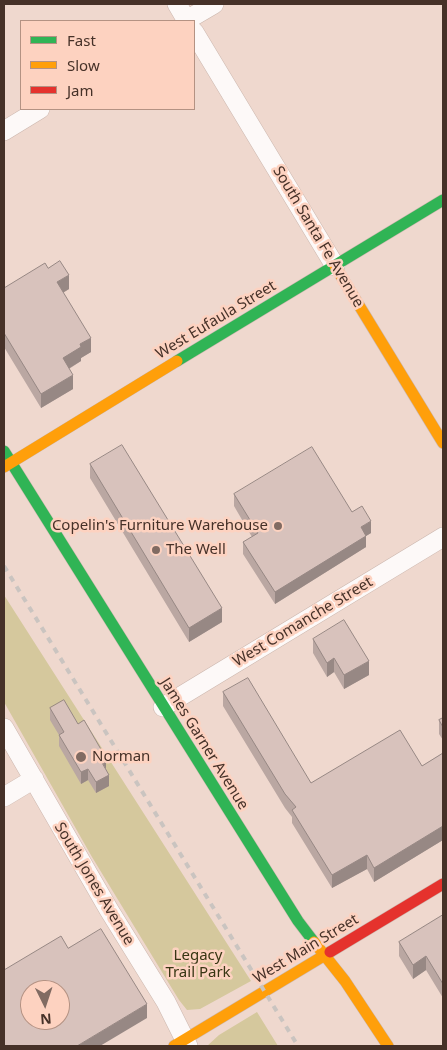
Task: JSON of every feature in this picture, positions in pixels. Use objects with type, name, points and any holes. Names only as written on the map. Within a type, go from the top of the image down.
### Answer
[{"type":"street","name":"South Santa Fe Avenue","points":[[177,4],[186,20]]},
{"type":"street","points":[[193,20],[214,4]]},
{"type":"street","name":"South Santa Fe Avenue","points":[[195,36],[443,443]]},
{"type":"street","points":[[4,131],[38,110]]},
{"type":"street","name":"West Eufaula Street","points":[[7,465],[443,200]]},
{"type":"street","name":"James Garner Avenue","points":[[4,451],[7,465],[298,921],[345,980],[388,1046]]},
{"type":"street","name":"West Comanche Street","points":[[163,707],[443,537]]},
{"type":"street","name":"South Jones Avenue","points":[[4,728],[109,910],[166,1002],[182,1044]]},
{"type":"street","points":[[4,797],[34,779]]},
{"type":"street","name":"West Main Street","points":[[182,1044],[443,884]]},
{"type":"green space","name":"Legacy Trail Park","points":[[4,595],[251,981],[200,1009],[187,1010],[179,1000],[92,857],[4,702]]},
{"type":"green space","name":"Legacy Trail Park","points":[[257,1012],[278,1046],[207,1046],[219,1035]]},
{"type":"building","points":[[60,261],[69,275],[57,282],[91,338],[80,344],[81,347],[63,358],[73,375],[41,394],[4,333],[4,288],[45,263],[48,268]]},
{"type":"building","name":"The Well","points":[[122,445],[222,608],[189,628],[90,464]]},
{"type":"building","points":[[312,447],[352,512],[362,506],[371,521],[361,527],[366,536],[275,592],[243,542],[258,533],[234,494]]},
{"type":"building","points":[[344,620],[369,661],[344,675],[334,658],[327,663],[313,639]]},
{"type":"building","points":[[248,678],[311,783],[400,730],[422,766],[443,753],[443,826],[374,868],[367,855],[332,875],[292,810],[296,807],[285,794],[223,692]]},
{"type":"building","points":[[64,700],[78,724],[84,720],[106,758],[101,761],[109,775],[96,782],[88,769],[81,772],[59,735],[64,732],[50,708]]},
{"type":"building","points":[[443,718],[443,727],[439,720]]},
{"type":"building","points":[[443,915],[443,984],[426,956],[413,965],[399,942]]},
{"type":"building","points":[[101,929],[147,1004],[77,1046],[4,1046],[4,970],[61,936],[68,948]]},
{"type":"railway","points":[[4,566],[298,1046]]},
{"type":"traffic: fast","points":[[177,361],[443,200]]},
{"type":"traffic: fast","points":[[4,451],[298,921],[314,942]]},
{"type":"traffic: slow","points":[[335,266],[443,443]]},
{"type":"traffic: slow","points":[[4,467],[177,361]]},
{"type":"traffic: slow","points":[[314,942],[345,981],[388,1046]]},
{"type":"traffic: slow","points":[[174,1046],[330,952]]},
{"type":"traffic: jam","points":[[330,952],[443,884]]},
{"type":"place","name":"Copelin's Furniture Warehouse","points":[[278,526]]},
{"type":"place","name":"The Well","points":[[156,550]]},
{"type":"place","name":"Norman","points":[[81,757]]}]
